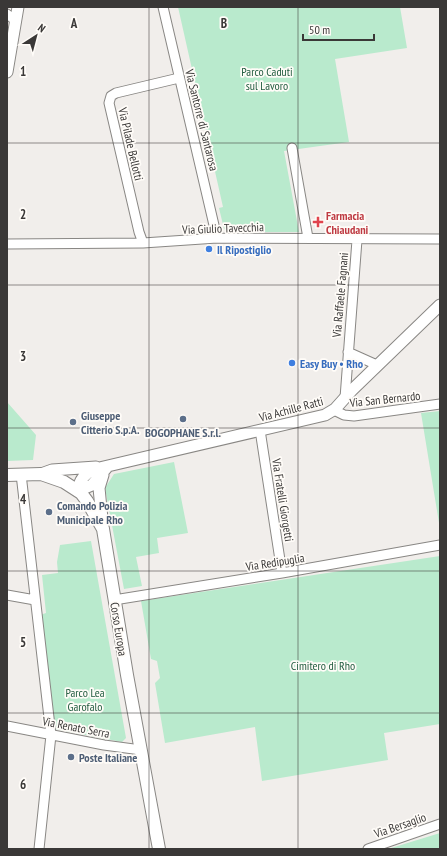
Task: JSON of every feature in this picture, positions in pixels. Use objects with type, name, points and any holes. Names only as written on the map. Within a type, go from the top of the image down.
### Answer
[{"type":"main road","name":"Corso Europa","points":[[7,475],[41,474],[64,482],[78,491],[94,510],[103,529],[114,600],[159,849]]},
{"type":"street","points":[[7,72],[18,7]]},
{"type":"street","name":"Via Santorre di Santarosa","points":[[163,7],[216,238]]},
{"type":"street","points":[[7,14],[16,21]]},
{"type":"street","name":"Via Pilade Bellotti","points":[[143,243],[109,103],[110,96],[116,93],[179,78]]},
{"type":"street","points":[[292,148],[308,238]]},
{"type":"street","name":"Via Giulio Tavecchia","points":[[7,244],[143,243],[216,238],[308,238],[357,240],[440,239]]},
{"type":"street","name":"Via Raffaele Fagnani","points":[[345,398],[357,240]]},
{"type":"street","name":"Via Achille Ratti","points":[[41,474],[52,470],[108,466],[321,416],[334,410],[440,305]]},
{"type":"street","name":"Via Raffaele Fagnani","points":[[348,352],[377,366]]},
{"type":"street","name":"Via San Bernardo","points":[[334,410],[344,415],[354,416],[440,404]]},
{"type":"street","name":"Via Fratelli Giorgetti","points":[[260,430],[282,573]]},
{"type":"street","points":[[78,491],[92,485],[108,466]]},
{"type":"street","points":[[103,529],[99,483],[108,466]]},
{"type":"street","points":[[21,474],[51,735],[39,849]]},
{"type":"street","name":"Via Redipuglia","points":[[114,600],[440,546]]},
{"type":"street","points":[[7,595],[35,600]]},
{"type":"street","name":"Via Renato Serra","points":[[7,726],[104,745],[141,750]]},
{"type":"street","name":"Via Bersaglio","points":[[368,849],[440,824]]},
{"type":"green space","name":"Parco Caduti sul Lavoro","points":[[178,7],[400,7],[407,48],[335,59],[349,142],[284,151],[299,232],[229,232],[224,229],[219,208],[223,207]]},
{"type":"green space","points":[[7,402],[36,435],[33,460],[7,461]]},
{"type":"green space","points":[[440,411],[440,529],[421,413]]},
{"type":"green space","points":[[174,462],[188,533],[157,538],[159,553],[136,557],[142,586],[124,589],[105,488],[114,474]]},
{"type":"green space","name":"Parco Lea Garofalo","points":[[91,541],[126,738],[122,742],[55,729],[40,615],[46,613],[42,575],[58,573],[57,562],[60,545]]},
{"type":"green space","name":"Cimitero di Rho","points":[[440,556],[440,724],[384,733],[388,760],[262,781],[255,727],[165,743],[155,683],[160,678],[157,661],[151,659],[141,601]]},
{"type":"green space","points":[[440,833],[440,849],[388,849]]},
{"type":"place","name":"Farmacia Chiaudani","points":[[318,222]]},
{"type":"place","name":"Il Ripostiglio","points":[[209,249]]},
{"type":"place","name":"Easy Buy • Rho","points":[[292,363]]},
{"type":"place","name":"BOGOPHANE S.r.l.","points":[[183,419]]},
{"type":"place","name":"Giuseppe Citterio S.p.A.","points":[[73,422]]},
{"type":"place","name":"Comando Polizia Municipale Rho","points":[[49,512]]},
{"type":"place","name":"Poste Italiane","points":[[71,757]]}]
